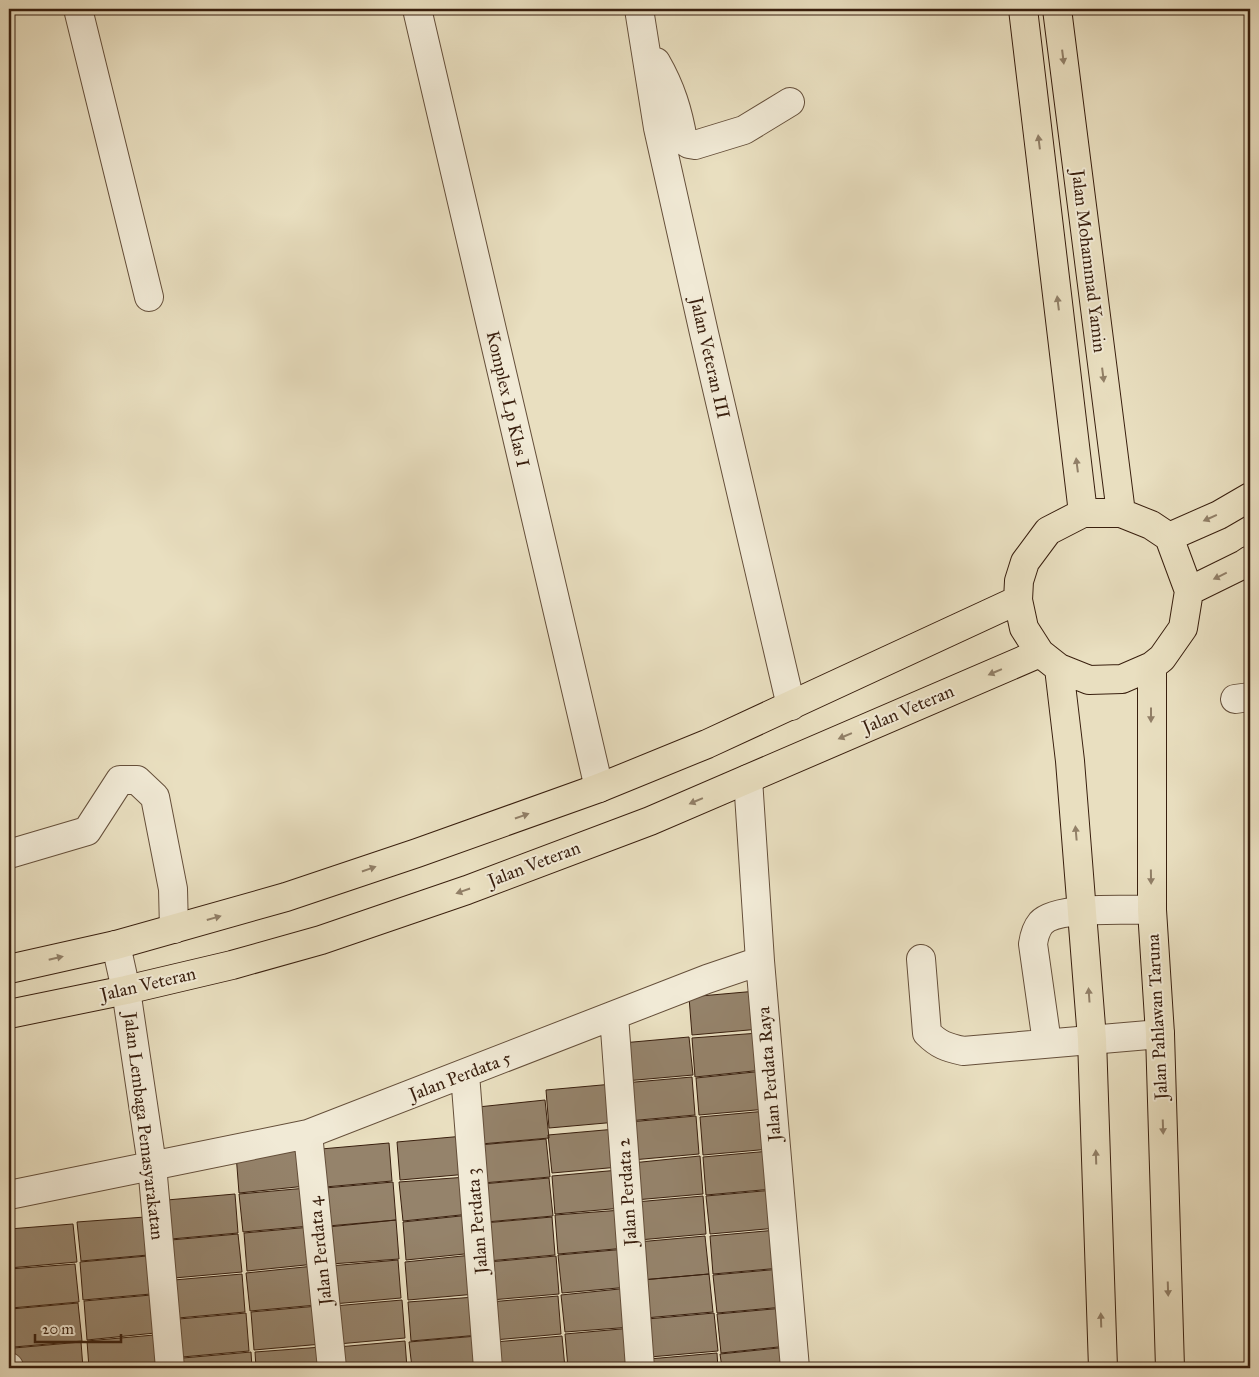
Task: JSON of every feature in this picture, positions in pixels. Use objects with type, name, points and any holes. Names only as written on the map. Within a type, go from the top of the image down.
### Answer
[{"type":"main road","name":"Jalan Mohammad Yamin","points":[[1023,9],[1083,513]]},
{"type":"main road","name":"Jalan Mohammad Yamin","points":[[1057,9],[1120,513]]},
{"type":"main road","points":[[1169,537],[1219,515],[1250,497]]},
{"type":"main road","points":[[1049,661],[1089,680],[1122,679],[1152,666],[1162,658],[1183,628],[1189,591],[1169,537],[1151,525],[1120,513],[1083,513],[1048,531],[1025,562],[1019,580],[1018,600],[1024,628],[1049,661],[1070,762],[1092,1039],[1103,1368]]},
{"type":"main road","points":[[1189,591],[1250,560]]},
{"type":"main road","points":[[9,969],[116,945],[286,897],[417,853],[599,788],[707,744],[1018,600]]},
{"type":"main road","name":"Jalan Veteran","points":[[9,1014],[126,990],[330,937],[467,890],[650,821],[786,762],[1049,661]]},
{"type":"main road","name":"Jalan Pahlawan Taruna","points":[[1152,666],[1152,910],[1160,1034],[1170,1368]]},
{"type":"street","points":[[78,9],[149,297]]},
{"type":"street","name":"Komplex Lp Klas I","points":[[417,9],[599,788]]},
{"type":"street","name":"Jalan Veteran III","points":[[638,9],[658,128],[791,706]]},
{"type":"street","points":[[645,50],[654,57],[667,81],[678,111],[684,140],[689,144],[695,145],[744,130],[790,102]]},
{"type":"street","name":"Jalan Perdata Raya","points":[[748,779],[760,961],[795,1368]]},
{"type":"street","points":[[9,854],[87,831],[120,780],[137,780],[155,797],[173,889],[174,929]]},
{"type":"street","points":[[1047,1044],[1033,944],[1035,932],[1042,922],[1054,915],[1082,911],[1152,910]]},
{"type":"street","name":"Jalan Lembaga Pemasyarakatan","points":[[116,945],[126,990],[152,1165],[170,1368]]},
{"type":"street","points":[[921,960],[927,1033],[936,1042],[946,1047],[962,1051],[1160,1034]]},
{"type":"street","name":"Jalan Perdata 5","points":[[9,1195],[308,1134],[708,979],[760,961]]},
{"type":"street","name":"Jalan Perdata 2","points":[[614,1016],[640,1368]]},
{"type":"street","name":"Jalan Perdata 3","points":[[465,1074],[488,1368]]},
{"type":"street","name":"Jalan Perdata 4","points":[[308,1134],[332,1368]]},
{"type":"building","points":[[757,991],[760,1029],[692,1035],[689,997]]},
{"type":"building","points":[[759,1033],[763,1070],[695,1077],[692,1038]]},
{"type":"building","points":[[689,1037],[693,1075],[625,1081],[622,1043]]},
{"type":"building","points":[[764,1071],[767,1109],[699,1115],[696,1078]]},
{"type":"building","points":[[692,1077],[695,1115],[628,1121],[624,1083]]},
{"type":"building","points":[[613,1084],[617,1122],[549,1128],[546,1090]]},
{"type":"building","points":[[545,1100],[549,1138],[481,1144],[478,1107]]},
{"type":"building","points":[[767,1111],[770,1149],[703,1155],[700,1117]]},
{"type":"building","points":[[696,1116],[699,1154],[632,1160],[629,1122]]},
{"type":"building","points":[[616,1129],[619,1167],[552,1173],[548,1135]]},
{"type":"building","points":[[464,1136],[468,1174],[400,1180],[397,1142]]},
{"type":"building","points":[[546,1139],[550,1177],[483,1183],[479,1145]]},
{"type":"building","points":[[389,1143],[392,1181],[325,1187],[321,1149]]},
{"type":"building","points":[[303,1148],[306,1186],[239,1193],[236,1154]]},
{"type":"building","points":[[770,1151],[773,1189],[706,1195],[703,1157]]},
{"type":"building","points":[[700,1156],[703,1194],[635,1200],[632,1163]]},
{"type":"building","points":[[619,1170],[622,1208],[555,1214],[552,1176]]},
{"type":"building","points":[[467,1177],[470,1214],[403,1221],[399,1182]]},
{"type":"building","points":[[549,1178],[553,1216],[486,1222],[482,1184]]},
{"type":"building","points":[[393,1182],[396,1220],[328,1226],[325,1188]]},
{"type":"building","points":[[307,1188],[310,1226],[243,1232],[239,1194]]},
{"type":"building","points":[[774,1190],[777,1228],[710,1234],[706,1196]]},
{"type":"building","points":[[235,1194],[238,1233],[171,1239],[167,1200]]},
{"type":"building","points":[[703,1196],[706,1234],[639,1240],[636,1202]]},
{"type":"building","points":[[622,1210],[626,1248],[558,1254],[555,1215]]},
{"type":"building","points":[[470,1215],[474,1253],[406,1260],[403,1222]]},
{"type":"building","points":[[145,1217],[148,1255],[81,1261],[77,1222]]},
{"type":"building","points":[[552,1217],[555,1255],[488,1261],[484,1223]]},
{"type":"building","points":[[396,1220],[399,1259],[331,1264],[328,1227]]},
{"type":"building","points":[[73,1224],[77,1262],[9,1268],[9,1229]]},
{"type":"building","points":[[311,1227],[315,1264],[247,1271],[244,1233]]},
{"type":"building","points":[[777,1230],[781,1268],[713,1274],[710,1236]]},
{"type":"building","points":[[238,1234],[242,1272],[174,1278],[171,1240]]},
{"type":"building","points":[[705,1236],[709,1274],[641,1280],[638,1242]]},
{"type":"building","points":[[626,1249],[629,1287],[562,1293],[558,1255]]},
{"type":"building","points":[[472,1255],[476,1294],[408,1300],[405,1262]]},
{"type":"building","points":[[147,1256],[151,1294],[83,1300],[80,1262]]},
{"type":"building","points":[[556,1256],[559,1294],[491,1300],[488,1262]]},
{"type":"building","points":[[398,1260],[401,1298],[333,1304],[330,1266]]},
{"type":"building","points":[[75,1264],[79,1302],[11,1308],[9,1269]]},
{"type":"building","points":[[314,1266],[317,1305],[250,1311],[246,1273]]},
{"type":"building","points":[[781,1269],[784,1307],[717,1313],[713,1275]]},
{"type":"building","points":[[242,1274],[245,1312],[178,1318],[174,1280]]},
{"type":"building","points":[[709,1274],[713,1312],[645,1318],[642,1280]]},
{"type":"building","points":[[629,1288],[632,1327],[565,1332],[561,1295]]},
{"type":"building","points":[[151,1295],[155,1333],[87,1340],[84,1301]]},
{"type":"building","points":[[558,1296],[561,1334],[494,1340],[490,1302]]},
{"type":"building","points":[[475,1297],[479,1335],[411,1341],[408,1302]]},
{"type":"building","points":[[402,1300],[405,1338],[338,1344],[334,1306]]},
{"type":"building","points":[[78,1303],[82,1341],[14,1347],[11,1309]]},
{"type":"building","points":[[318,1306],[322,1344],[254,1350],[251,1312]]},
{"type":"building","points":[[784,1308],[788,1346],[721,1353],[717,1314]]},
{"type":"building","points":[[246,1313],[249,1351],[182,1357],[179,1319]]},
{"type":"building","points":[[714,1313],[718,1351],[650,1357],[647,1319]]},
{"type":"building","points":[[632,1328],[636,1366],[568,1368],[565,1334]]},
{"type":"building","points":[[154,1335],[157,1368],[89,1368],[87,1341]]},
{"type":"building","points":[[477,1336],[480,1368],[412,1368],[409,1342]]},
{"type":"building","points":[[562,1336],[565,1368],[497,1368],[495,1342]]},
{"type":"building","points":[[405,1341],[407,1368],[339,1368],[338,1347]]},
{"type":"building","points":[[81,1342],[83,1368],[16,1368],[14,1348]]},
{"type":"building","points":[[322,1347],[324,1368],[256,1368],[255,1352]]},
{"type":"building","points":[[788,1347],[790,1368],[722,1368],[720,1354]]},
{"type":"building","points":[[251,1352],[252,1368],[184,1368],[183,1358]]},
{"type":"building","points":[[717,1353],[718,1368],[650,1368],[649,1359]]}]
